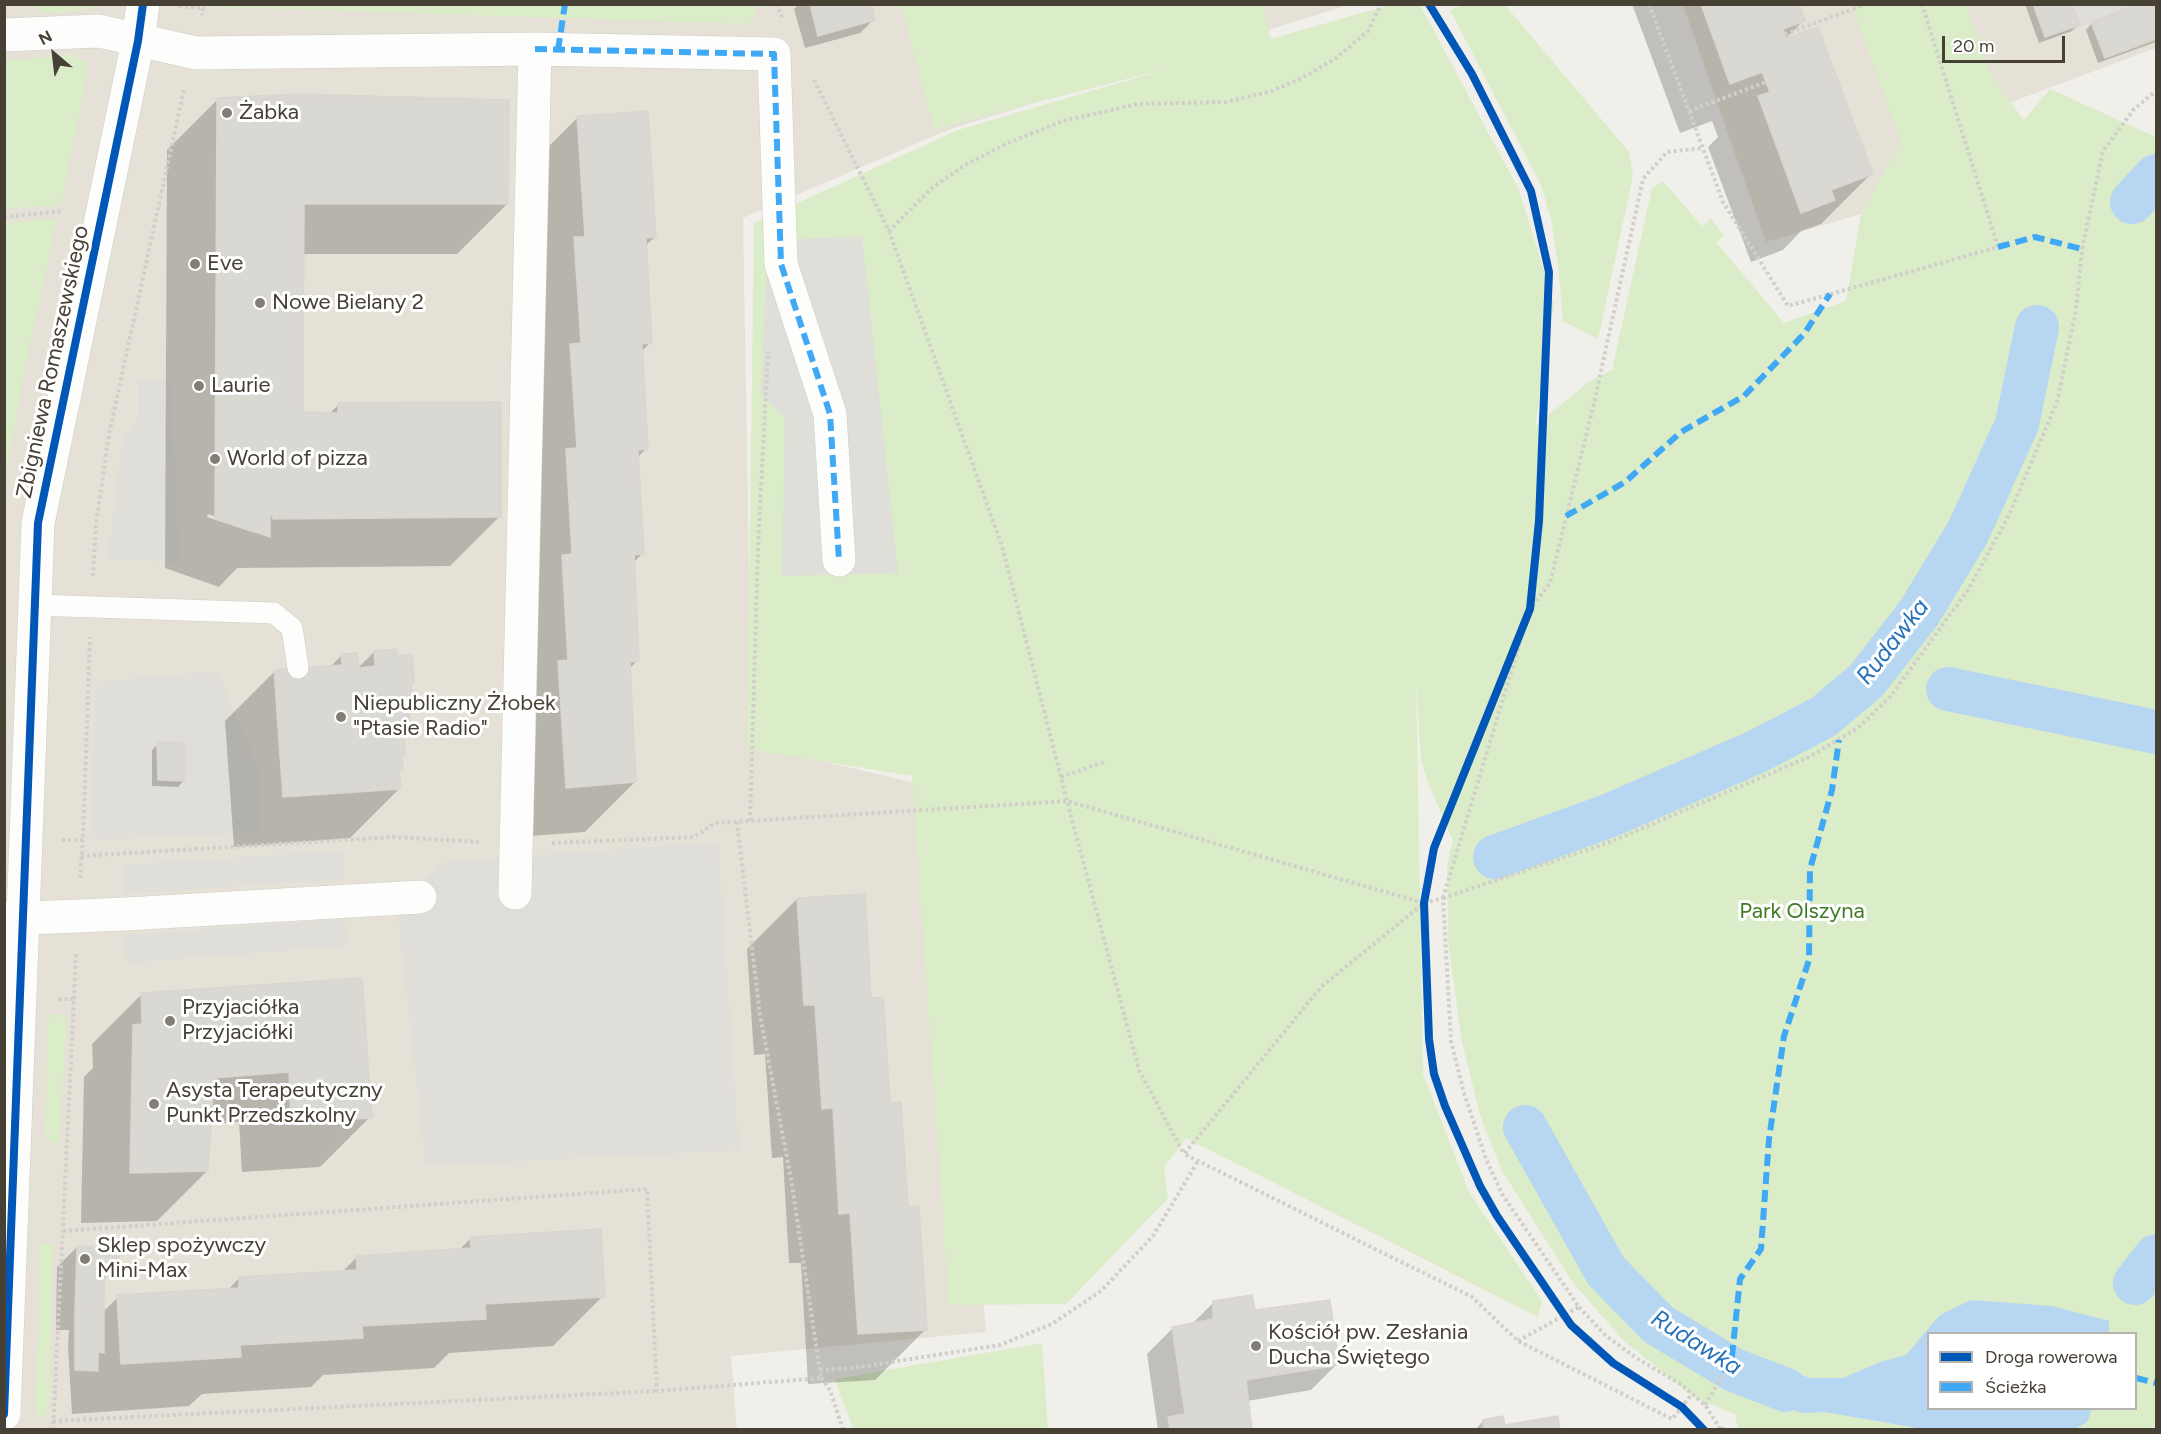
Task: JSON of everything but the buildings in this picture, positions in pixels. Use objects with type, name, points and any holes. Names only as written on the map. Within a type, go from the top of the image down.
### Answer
[{"type":"street","name":"Zbigniewa Romaszewskiego","points":[[4,1414],[20,999],[13,918],[26,840],[38,523],[138,41],[158,5]]},
{"type":"street","points":[[4,35],[99,31],[196,53],[535,49],[774,54],[781,264],[830,414],[839,560]]},
{"type":"street","points":[[515,893],[535,49]]},
{"type":"street","points":[[13,918],[126,914],[420,897]]},
{"type":"lane","points":[[35,606],[274,613],[292,628],[298,668]]},
{"type":"path","points":[[890,231],[933,186],[1008,143],[1063,121],[1138,104],[1226,102],[1272,91],[1302,78],[1335,59],[1368,32],[1380,4]]},
{"type":"path","points":[[1649,4],[1723,202],[1788,306],[1998,247],[1922,4]]},
{"type":"path","points":[[1785,34],[1867,4]]},
{"type":"path","points":[[26,840],[83,840],[96,524],[109,434],[187,75],[196,53],[203,6],[158,5]]},
{"type":"path","points":[[778,6],[783,18]]},
{"type":"path","points":[[809,70],[890,231],[1002,546],[1139,1070],[1184,1154],[1472,1297],[1518,1341],[1672,1419],[1685,1410],[1692,1394]]},
{"type":"path","points":[[1689,111],[1766,81]]},
{"type":"path","points":[[1184,1154],[1321,987],[1424,903],[1610,842],[1799,762],[1858,728],[1890,697],[1968,590],[2009,515],[2057,402],[2076,310],[2082,249],[2103,151],[2134,109],[2157,91]]},
{"type":"path","points":[[1491,707],[1530,609],[1550,583],[1594,403],[1643,179],[1667,152],[1703,148]]},
{"type":"path","points":[[4,217],[64,211]]},
{"type":"path","points":[[750,821],[758,547],[768,345]]},
{"type":"path","points":[[1530,609],[1443,898],[1451,1041],[1464,1093],[1486,1159],[1502,1194],[1579,1307],[1606,1336],[1638,1359],[1682,1385],[1705,1405],[1721,1430]]},
{"type":"path","points":[[1061,777],[1107,761]]},
{"type":"path","points":[[81,856],[394,837],[517,845],[694,837],[715,823],[1067,801],[1424,903]]},
{"type":"path","points":[[737,822],[760,1015],[791,1179],[821,1378],[830,1390],[843,1430]]},
{"type":"path","points":[[1425,914],[1426,892]]},
{"type":"path","points":[[20,999],[74,999],[53,1430]]},
{"type":"path","points":[[820,1370],[853,1368],[1000,1344],[1052,1324],[1101,1291],[1153,1236],[1198,1161]]},
{"type":"path","points":[[63,1231],[647,1189],[657,1391]]},
{"type":"path","points":[[1518,1341],[1561,1311],[1579,1307]]},
{"type":"path","points":[[1561,1311],[1571,1325]]},
{"type":"path","points":[[1705,1405],[1724,1373]]},
{"type":"path","points":[[53,1420],[657,1391],[821,1378]]},
{"type":"path","points":[[1672,1400],[1685,1410]]},
{"type":"shaded area","points":[[2073,4],[2134,5],[2081,26]]},
{"type":"shaded area","points":[[5,5],[1348,5],[948,130],[743,218],[752,745],[968,795],[950,942],[986,1332],[731,1356],[737,1429],[5,1430]]},
{"type":"shaded area","points":[[1683,5],[2156,5],[2156,48],[1902,143],[1861,214],[1766,242]]},
{"type":"shaded area","points":[[768,231],[780,240],[862,236],[898,573],[782,576],[785,418],[761,394]]},
{"type":"shaded area","points":[[138,379],[171,380],[179,562],[108,559],[122,442],[138,419]]},
{"type":"shaded area","points":[[217,671],[260,772],[261,832],[100,840],[91,833],[96,682]]},
{"type":"shaded area","points":[[718,842],[739,1150],[426,1166],[397,909],[443,862]]},
{"type":"shaded area","points":[[342,851],[344,879],[124,894],[122,865]]},
{"type":"shaded area","points":[[345,919],[347,946],[127,963],[125,935]]},
{"type":"green space","points":[[216,4],[759,5],[749,24],[215,7]]},
{"type":"green space","points":[[36,5],[99,5],[83,10],[46,14]]},
{"type":"green space","name":"Park Olszyna","points":[[901,5],[1262,5],[1271,39],[1390,5],[1420,5],[1519,190],[1554,303],[1535,426],[1590,381],[1612,370],[1652,188],[1663,181],[1702,226],[1711,219],[1724,235],[1717,243],[1784,323],[1846,301],[1861,214],[1901,143],[1852,5],[1965,5],[1994,80],[2024,120],[2050,89],[2156,137],[2156,1429],[1738,1429],[1735,1414],[1695,1398],[1624,1341],[1571,1280],[1502,1171],[1480,1115],[1461,1037],[1448,940],[1447,865],[1453,841],[1427,780],[1421,759],[1416,680],[1423,1074],[1469,1192],[1542,1301],[1538,1317],[1186,1138],[1164,1168],[1168,1198],[1066,1304],[949,1305],[912,776],[747,749],[754,223],[958,130],[1177,66],[934,129]]},
{"type":"green space","points":[[1463,5],[1505,5],[1629,152],[1633,176],[1598,339],[1563,321],[1551,219],[1541,185],[1450,10]]},
{"type":"green space","points":[[70,55],[85,61],[88,69],[61,205],[5,209],[5,61]]},
{"type":"green space","points":[[57,219],[26,364],[5,479],[5,223]]},
{"type":"green space","points":[[49,1014],[64,1015],[67,1020],[58,1145],[48,1140],[45,1133]]},
{"type":"green space","points":[[53,1243],[49,1415],[36,1415],[40,1244]]},
{"type":"green space","points":[[1042,1343],[1048,1429],[853,1429],[835,1379]]},
{"type":"water","points":[[1971,1300],[2052,1306],[2109,1321],[2109,1332],[1927,1332],[1927,1410],[2092,1410],[2087,1422],[2073,1430],[1929,1430],[1824,1412],[1802,1413],[1743,1387],[1728,1372],[1732,1362],[1790,1371],[1810,1378],[1843,1378],[1880,1362],[1906,1355],[1940,1315]]},
{"type":"waterway","name":"Rudawka","points":[[2132,202],[2156,176]]},
{"type":"waterway","name":"Rudawka","points":[[1495,857],[1608,816],[1756,752],[1823,717],[1866,681],[1919,613],[1968,532],[2017,424],[2037,327]]},
{"type":"waterway","points":[[1948,689],[2156,732]]},
{"type":"waterway","name":"Rudawka","points":[[1525,1127],[1606,1271],[1659,1325],[1734,1370],[1786,1390]]},
{"type":"waterway","points":[[2135,1283],[2156,1256]]},
{"type":"marked path","points":[[558,50],[565,4]]},
{"type":"marked path","points":[[535,49],[774,54],[781,264],[830,414],[839,560]]},
{"type":"marked path","points":[[1998,247],[2035,237],[2082,249]]},
{"type":"marked path","points":[[1566,516],[1625,482],[1681,432],[1744,396],[1804,334],[1830,294]]},
{"type":"marked path","points":[[1724,1373],[1732,1356],[1740,1279],[1761,1249],[1769,1139],[1784,1036],[1809,960],[1810,869],[1832,790],[1839,740]]},
{"type":"marked path","points":[[2137,1378],[2156,1383]]},
{"type":"cycle path","points":[[4,1414],[38,523],[138,41],[143,4]]},
{"type":"cycle path","points":[[1429,4],[1472,74],[1531,191],[1549,272],[1539,521],[1530,609],[1434,848],[1424,903],[1429,1039],[1434,1074],[1445,1106],[1480,1186],[1497,1216],[1571,1325],[1613,1363],[1682,1407],[1704,1430]]},
{"type":"place","name":"Żabka","points":[[227,113]]},
{"type":"place","name":"Eve","points":[[195,264]]},
{"type":"place","name":"Nowe Bielany 2","points":[[260,303]]},
{"type":"place","name":"Laurie","points":[[199,386]]},
{"type":"place","name":"World of pizza","points":[[215,459]]},
{"type":"place","name":"Niepubliczny Żłobek \"Ptasie Radio\"","points":[[341,717]]},
{"type":"place","name":"Przyjaciółka Przyjaciółki","points":[[170,1021]]},
{"type":"place","name":"Asysta Terapeutyczny Punkt Przedszkolny","points":[[154,1104]]},
{"type":"place","name":"Sklep spożywczy Mini-Max","points":[[85,1259]]},
{"type":"place","name":"Kościół pw. Zesłania Ducha Świętego","points":[[1256,1346]]}]
